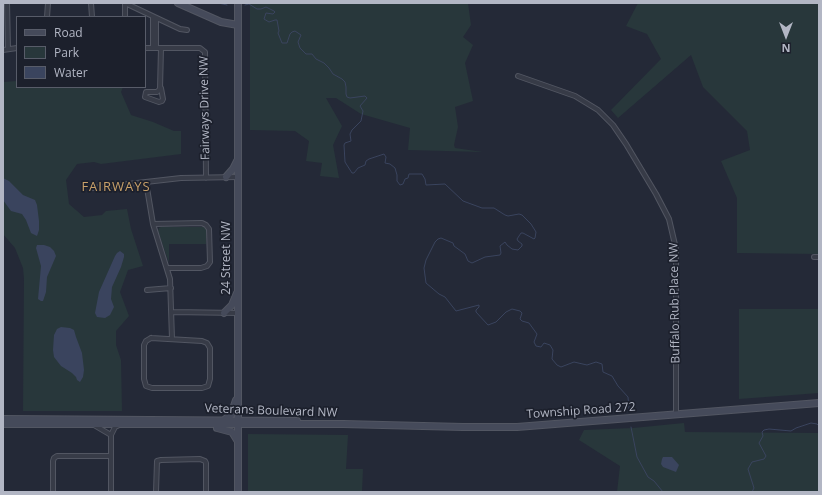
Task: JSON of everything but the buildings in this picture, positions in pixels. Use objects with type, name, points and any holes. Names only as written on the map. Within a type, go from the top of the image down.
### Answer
[{"type":"main road","points":[[178,3],[221,22],[238,25]]},
{"type":"main road","name":"24 Street NW","points":[[238,3],[238,492]]},
{"type":"main road","points":[[226,178],[233,169],[238,158]]},
{"type":"main road","points":[[224,313],[232,305],[238,290]]},
{"type":"main road","points":[[224,420],[231,415],[238,392]]},
{"type":"main road","name":"Township Road 272","points":[[343,424],[517,427],[819,403]]},
{"type":"main road","name":"Veterans Boulevard NW","points":[[3,419],[224,420],[238,423]]},
{"type":"main road","name":"Veterans Boulevard NW","points":[[3,424],[202,425],[302,421],[343,424]]},
{"type":"main road","points":[[202,425],[230,431],[235,434],[238,443]]},
{"type":"street","points":[[7,3],[5,10],[5,50],[16,48]]},
{"type":"street","points":[[47,16],[48,3]]},
{"type":"street","points":[[91,3],[92,16]]},
{"type":"street","points":[[125,16],[125,3],[180,29],[187,30]]},
{"type":"street","points":[[155,18],[163,99],[162,101],[158,102],[145,97],[146,92],[156,92],[161,88]]},
{"type":"street","name":"Fairways Drive NW","points":[[146,48],[200,48],[205,52],[206,178]]},
{"type":"street","name":"Buffalo Rub Place NW","points":[[518,76],[575,96],[598,110],[613,125],[626,144],[669,219],[676,249],[676,415]]},
{"type":"street","points":[[93,188],[181,178],[238,177]]},
{"type":"street","points":[[146,182],[153,224],[167,268],[171,288],[172,339]]},
{"type":"street","points":[[153,224],[202,223],[209,229],[210,262],[207,266],[201,268],[167,268]]},
{"type":"street","points":[[147,290],[171,288]]},
{"type":"street","points":[[172,312],[238,313]]},
{"type":"street","points":[[151,338],[172,339],[202,341],[209,345],[210,379],[208,386],[205,388],[152,388],[146,386],[144,379],[144,350],[146,341],[151,338]]},
{"type":"street","points":[[93,425],[111,435]]},
{"type":"street","points":[[111,492],[111,435],[115,427],[119,425]]},
{"type":"street","points":[[53,492],[54,458],[58,456],[111,456]]},
{"type":"street","points":[[156,492],[156,463],[158,460],[205,461],[206,492]]},
{"type":"green space","points":[[250,3],[468,3],[471,25],[463,37],[473,45],[465,63],[473,101],[455,107],[458,127],[454,145],[455,148],[483,152],[408,150],[410,128],[361,114],[336,98],[326,98],[342,126],[333,145],[339,178],[320,176],[322,163],[306,161],[309,141],[295,131],[250,130]]},
{"type":"green space","points":[[638,3],[819,3],[819,254],[737,253],[737,198],[721,161],[750,150],[747,131],[703,87],[691,55],[618,118],[611,110],[661,59],[647,34],[626,26]]},
{"type":"green space","points":[[16,81],[16,88],[123,88],[121,92],[131,115],[174,131],[181,131],[181,154],[101,164],[94,162],[77,164],[66,180],[69,204],[84,217],[102,215],[106,211],[127,209],[131,229],[143,266],[128,270],[120,292],[129,316],[116,331],[116,345],[121,360],[122,411],[23,411],[23,268],[15,248],[3,234],[3,82]]},
{"type":"green space","points":[[161,227],[204,227],[206,229],[206,244],[169,244],[169,263],[158,231]]},
{"type":"green space","points":[[739,309],[819,309],[819,393],[739,399]]},
{"type":"green space","points":[[684,423],[685,432],[819,433],[819,492],[617,492],[620,466],[579,440],[584,430],[633,428]]},
{"type":"green space","points":[[248,434],[348,435],[346,469],[363,469],[362,492],[248,492]]},
{"type":"water","points":[[3,178],[9,181],[23,195],[35,200],[39,221],[37,236],[31,233],[22,214],[11,211],[3,200]]},
{"type":"water","points":[[37,245],[50,247],[56,256],[47,277],[46,292],[43,301],[38,299],[41,266],[36,248]]},
{"type":"water","points":[[120,251],[124,254],[124,257],[112,287],[111,299],[114,307],[110,315],[105,318],[97,317],[95,313],[99,292],[115,256]]},
{"type":"water","points":[[61,327],[74,330],[82,353],[84,370],[83,377],[80,382],[72,373],[61,366],[54,357],[54,335],[57,329]]},
{"type":"water","points":[[663,457],[672,457],[679,465],[676,472],[663,467],[661,464]]},
{"type":"waterway","points":[[218,3],[227,5]]},
{"type":"waterway","points":[[245,5],[249,4],[257,9],[266,7],[274,11],[275,12],[273,14],[266,13],[264,19],[269,22],[277,20],[278,33],[282,43],[287,43],[290,34],[295,31],[301,35],[298,42],[300,48],[306,54],[312,54],[316,59],[324,63],[333,74],[345,82],[347,97],[365,96],[367,98],[360,106],[363,111],[361,121],[352,130],[350,134],[351,141],[345,143],[344,145],[345,162],[352,173],[365,165],[366,161],[369,159],[384,154],[386,157],[385,163],[390,164],[395,168],[397,181],[400,185],[403,184],[405,179],[408,178],[409,174],[422,174],[426,185],[445,184],[463,201],[482,208],[494,208],[508,216],[519,214],[522,215],[531,224],[536,232],[534,239],[521,233],[517,239],[522,246],[518,250],[512,249],[505,242],[500,246],[500,255],[485,257],[472,263],[468,261],[465,254],[454,246],[453,243],[441,238],[438,239],[426,260],[424,268],[426,283],[445,297],[456,311],[479,305],[476,312],[488,325],[496,322],[506,312],[512,309],[520,311],[522,313],[520,319],[529,323],[537,334],[534,342],[536,346],[541,347],[544,343],[550,345],[553,350],[552,359],[557,365],[561,367],[574,362],[587,365],[596,362],[602,364],[603,372],[612,376],[618,386],[628,397],[629,409]]},
{"type":"waterway","points":[[752,492],[754,488],[748,469],[752,462],[764,459],[766,456],[759,443],[763,436],[762,432],[764,430],[791,431],[811,423],[819,426]]},
{"type":"waterway","points":[[631,427],[637,457],[648,477],[654,481],[663,492]]},
{"type":"district","name":"FAIRWAYS","points":[[116,187]]}]
